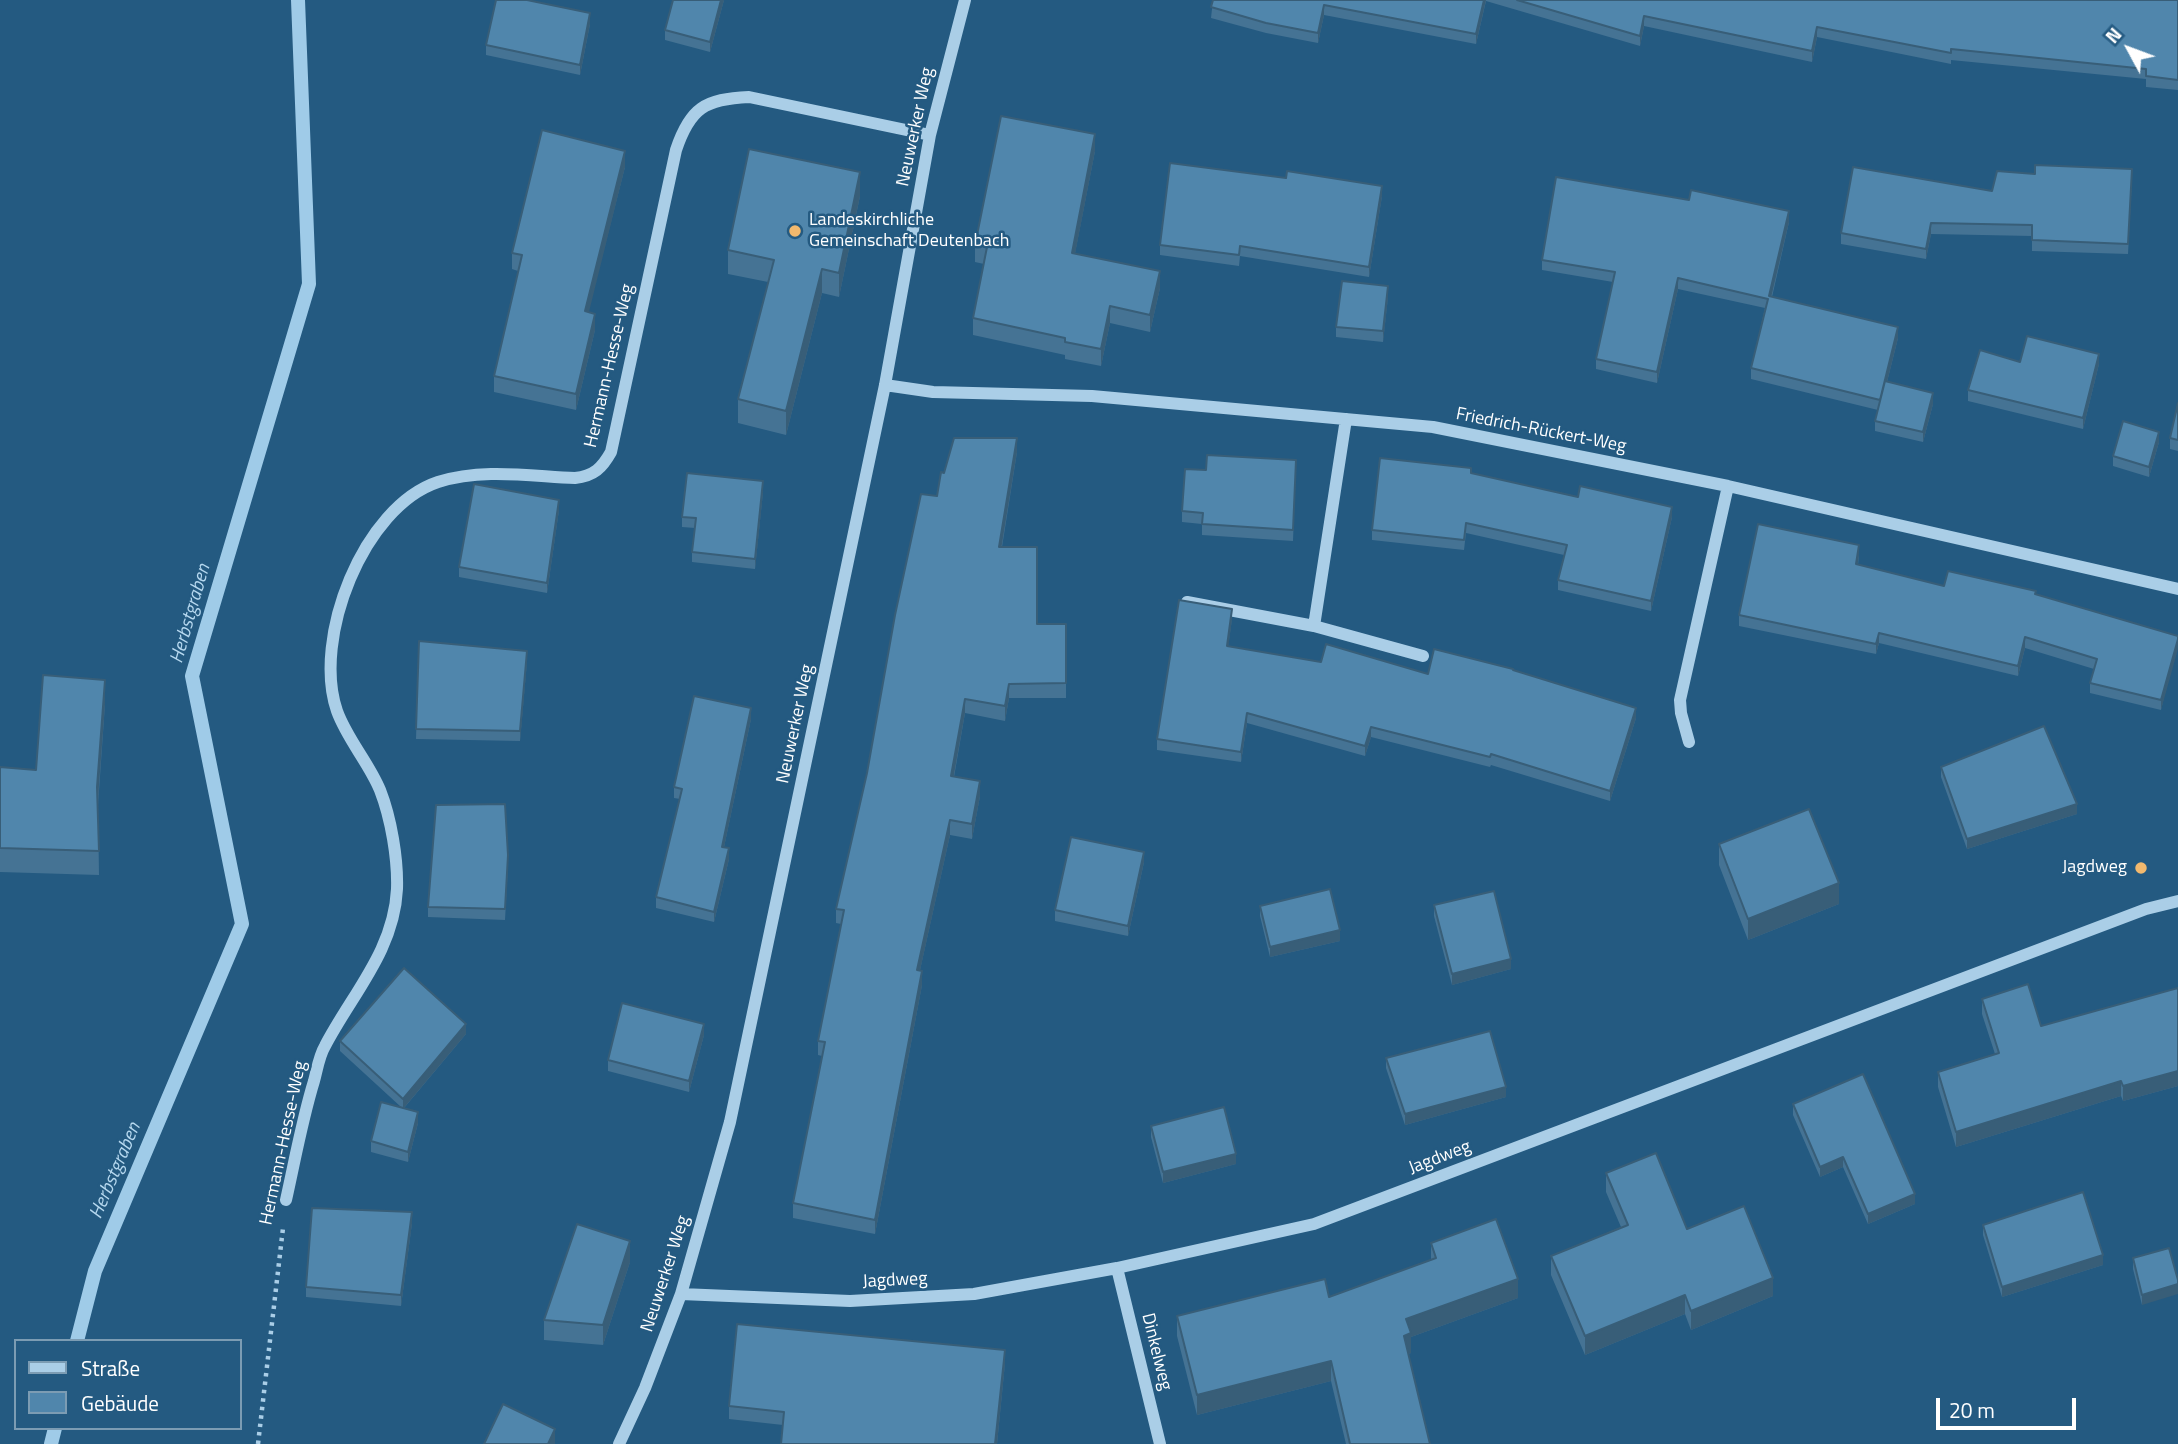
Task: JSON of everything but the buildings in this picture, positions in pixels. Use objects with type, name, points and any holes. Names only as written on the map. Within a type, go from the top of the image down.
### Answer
[{"type":"street","name":"Neuwerker Weg","points":[[619,1444],[645,1388],[681,1294],[730,1122],[885,385],[930,135],[965,0]]},
{"type":"street","name":"Hermann-Hesse-Weg","points":[[286,1200],[307,1104],[324,1048],[375,964],[391,927],[397,888],[391,828],[384,802],[337,712],[330,681],[331,653],[339,611],[354,571],[376,532],[404,500],[437,483],[483,473],[589,477],[603,467],[611,452],[676,150],[684,127],[693,115],[708,104],[722,98],[748,97],[930,135]]},
{"type":"street","name":"Friedrich-Rückert-Weg","points":[[885,385],[933,392],[1093,396],[1433,427],[1728,486],[2178,589]]},
{"type":"street","points":[[1314,626],[1346,419]]},
{"type":"street","points":[[1689,742],[1679,700],[1728,486]]},
{"type":"street","points":[[1188,602],[1314,626],[1423,656]]},
{"type":"street","name":"Jagdweg","points":[[681,1294],[850,1301],[974,1294],[1117,1268],[1314,1224],[2146,909],[2178,901]]},
{"type":"street","name":"Dinkelweg","points":[[1117,1268],[1160,1444]]},
{"type":"path","name":"Hermann-Hesse-Weg","points":[[258,1444],[286,1200]]},
{"type":"waterway","name":"Herbstgraben","points":[[78,1339],[95,1271],[242,924],[192,676],[309,284],[298,0]]},
{"type":"waterway","name":"Herbstgraben","points":[[51,1444],[54,1430]]},
{"type":"place","name":"Landeskirchliche Gemeinschaft Deutenbach","points":[[795,231]]},
{"type":"place","name":"Jagdweg","points":[[2141,868]]}]
